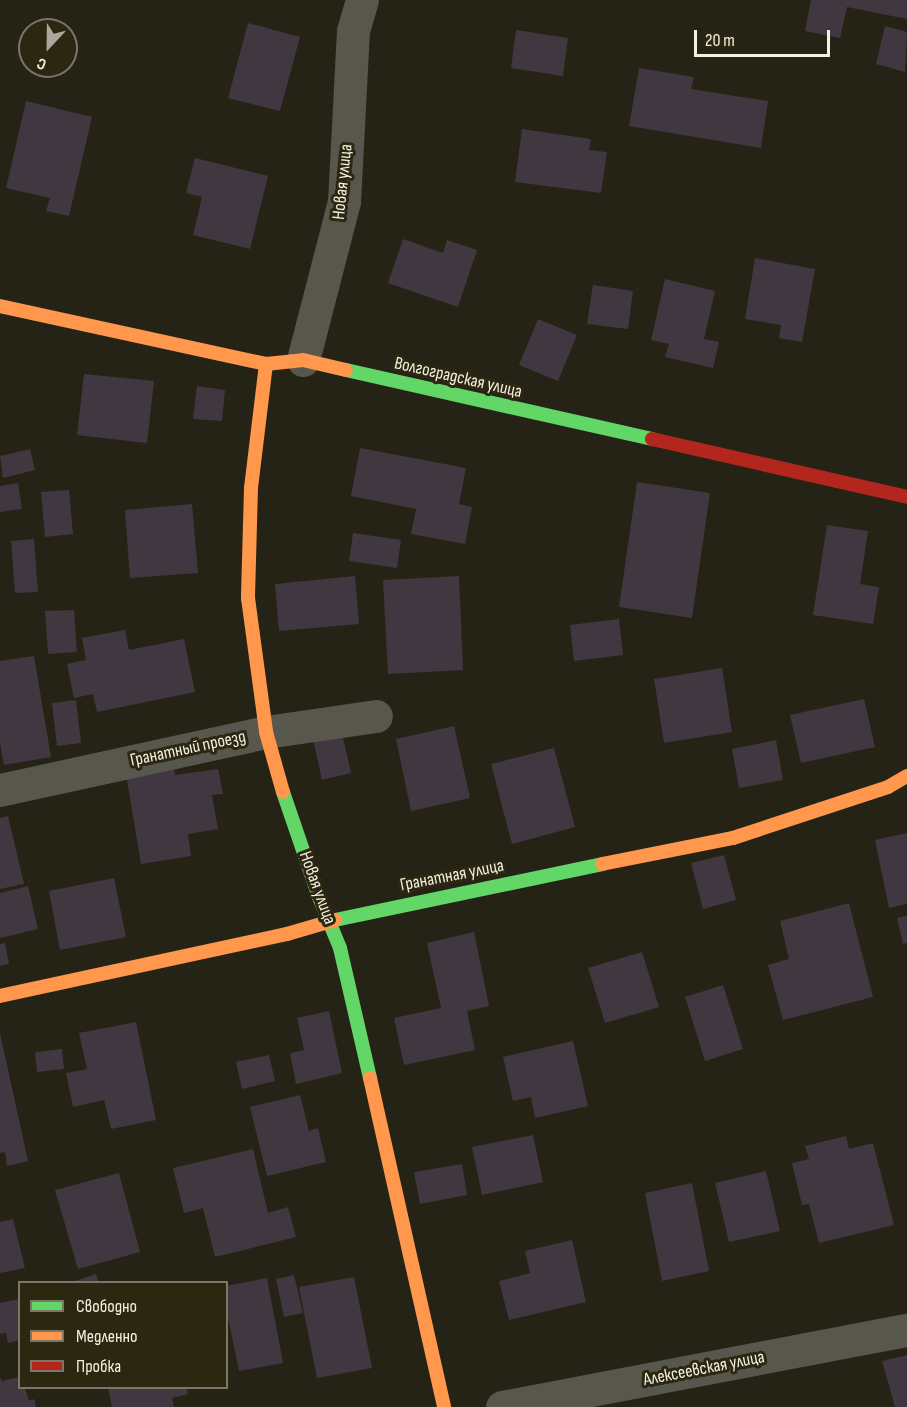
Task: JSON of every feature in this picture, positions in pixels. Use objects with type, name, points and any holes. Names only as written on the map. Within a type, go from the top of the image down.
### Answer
[{"type":"street","name":"Новая улица","points":[[303,360],[344,202],[353,31],[362,0]]},
{"type":"street","name":"Волгоградская улица","points":[[0,306],[267,364],[303,360],[907,497]]},
{"type":"street","name":"Новая улица","points":[[267,364],[251,488],[248,598],[266,732],[273,764],[340,948],[444,1407]]},
{"type":"street","name":"Гранатный проезд","points":[[0,790],[266,732],[376,716]]},
{"type":"street","name":"Гранатная улица","points":[[0,996],[287,934],[328,920],[733,838],[888,787],[907,776]]},
{"type":"street","name":"Алексеевская улица","points":[[502,1407],[907,1330]]},
{"type":"building","points":[[811,0],[907,0],[907,19],[847,7],[840,38],[805,31]]},
{"type":"building","points":[[248,23],[300,37],[280,111],[228,98]]},
{"type":"building","points":[[885,26],[907,32],[905,72],[876,64]]},
{"type":"building","points":[[516,30],[568,38],[563,76],[511,68]]},
{"type":"building","points":[[639,68],[694,77],[691,89],[768,101],[761,148],[629,126]]},
{"type":"building","points":[[26,101],[92,117],[69,216],[46,211],[50,198],[6,188]]},
{"type":"building","points":[[522,129],[591,139],[589,150],[607,152],[601,193],[515,182]]},
{"type":"building","points":[[195,158],[268,176],[250,249],[193,235],[202,197],[186,193]]},
{"type":"building","points":[[403,239],[443,253],[447,240],[477,250],[458,307],[388,283]]},
{"type":"building","points":[[755,258],[815,269],[802,342],[779,338],[781,325],[745,319]]},
{"type":"building","points":[[665,279],[715,291],[704,339],[719,342],[713,368],[665,357],[669,344],[651,340]]},
{"type":"building","points":[[593,285],[633,291],[628,329],[587,324]]},
{"type":"building","points":[[538,319],[577,335],[558,381],[519,365]]},
{"type":"building","points":[[84,374],[154,381],[147,443],[77,435]]},
{"type":"building","points":[[197,386],[225,390],[222,421],[193,419]]},
{"type":"building","points":[[360,448],[466,468],[459,504],[472,507],[465,544],[411,534],[416,509],[351,496]]},
{"type":"building","points":[[30,449],[35,470],[3,478],[0,456]]},
{"type":"building","points":[[637,482],[710,493],[692,618],[619,607]]},
{"type":"building","points":[[18,483],[22,509],[0,512],[0,486]]},
{"type":"building","points":[[69,490],[73,534],[45,537],[41,492]]},
{"type":"building","points":[[192,504],[198,573],[130,578],[125,510]]},
{"type":"building","points":[[827,525],[868,531],[860,584],[879,587],[873,624],[813,615]]},
{"type":"building","points":[[353,533],[401,540],[397,568],[349,561]]},
{"type":"building","points":[[34,539],[38,592],[15,593],[11,541]]},
{"type":"building","points":[[355,576],[359,624],[279,631],[275,584]]},
{"type":"building","points":[[459,576],[463,670],[388,674],[383,580]]},
{"type":"building","points":[[74,610],[77,652],[48,654],[45,611]]},
{"type":"building","points":[[619,619],[623,655],[574,661],[570,625]]},
{"type":"building","points":[[125,630],[129,650],[184,639],[195,692],[97,712],[93,694],[74,698],[67,664],[86,660],[82,638]]},
{"type":"building","points":[[34,656],[51,757],[4,765],[0,743],[0,661]]},
{"type":"building","points":[[722,668],[732,732],[664,743],[654,679]]},
{"type":"building","points":[[864,699],[875,747],[801,763],[790,715]]},
{"type":"building","points":[[76,700],[81,743],[57,746],[52,703]]},
{"type":"building","points":[[454,726],[470,798],[411,811],[396,739]]},
{"type":"building","points":[[342,733],[351,773],[322,780],[313,739]]},
{"type":"building","points":[[776,740],[783,780],[739,788],[732,749]]},
{"type":"building","points":[[554,748],[575,827],[512,844],[491,764]]},
{"type":"building","points":[[174,767],[175,775],[218,769],[223,794],[212,795],[218,829],[188,834],[191,856],[141,864],[126,774]]},
{"type":"building","points":[[8,816],[24,884],[0,889],[0,818]]},
{"type":"building","points":[[907,833],[907,904],[889,908],[875,840]]},
{"type":"building","points":[[724,855],[736,900],[703,909],[691,863]]},
{"type":"building","points":[[114,878],[126,937],[60,950],[49,891]]},
{"type":"building","points":[[28,886],[38,929],[0,938],[0,893]]},
{"type":"building","points":[[849,903],[873,997],[783,1020],[768,965],[789,959],[780,921]]},
{"type":"building","points":[[907,916],[907,943],[903,944],[897,918]]},
{"type":"building","points":[[474,932],[489,1006],[467,1011],[475,1050],[404,1065],[394,1018],[441,1008],[427,943]]},
{"type":"building","points":[[5,943],[9,964],[0,966],[0,944]]},
{"type":"building","points":[[642,952],[659,1007],[605,1023],[588,968]]},
{"type":"building","points":[[723,985],[743,1049],[705,1061],[685,997]]},
{"type":"building","points":[[329,1011],[342,1073],[296,1084],[290,1053],[304,1050],[297,1018]]},
{"type":"building","points":[[136,1022],[156,1120],[111,1129],[104,1100],[73,1107],[66,1073],[87,1069],[79,1033]]},
{"type":"building","points":[[0,1033],[28,1161],[7,1166],[5,1152],[0,1153]]},
{"type":"building","points":[[573,1041],[588,1106],[535,1118],[531,1097],[513,1101],[503,1057]]},
{"type":"building","points":[[62,1049],[64,1069],[37,1072],[35,1052]]},
{"type":"building","points":[[269,1055],[275,1081],[242,1089],[236,1062]]},
{"type":"building","points":[[300,1095],[309,1131],[318,1128],[326,1162],[267,1176],[250,1107]]},
{"type":"building","points":[[533,1135],[543,1182],[482,1195],[472,1147]]},
{"type":"building","points":[[846,1136],[849,1149],[873,1143],[894,1225],[819,1243],[809,1204],[802,1205],[792,1163],[809,1159],[805,1146]]},
{"type":"building","points":[[253,1149],[268,1213],[288,1207],[296,1237],[215,1257],[203,1208],[184,1213],[173,1168]]},
{"type":"building","points":[[462,1164],[467,1195],[420,1204],[414,1172]]},
{"type":"building","points":[[766,1171],[780,1231],[729,1242],[715,1183]]},
{"type":"building","points":[[119,1173],[140,1252],[78,1269],[55,1190]]},
{"type":"building","points":[[692,1183],[709,1271],[662,1281],[645,1193]]},
{"type":"building","points":[[13,1219],[25,1268],[0,1273],[0,1222]]},
{"type":"building","points":[[572,1240],[586,1302],[509,1320],[499,1281],[530,1273],[525,1251]]},
{"type":"building","points":[[96,1274],[99,1281],[75,1281]]},
{"type":"building","points":[[294,1275],[303,1313],[284,1317],[276,1279]]},
{"type":"building","points":[[354,1277],[372,1368],[317,1378],[299,1287]]},
{"type":"building","points":[[267,1278],[283,1363],[239,1371],[228,1318],[228,1286]]},
{"type":"building","points":[[18,1299],[18,1340],[8,1343],[6,1333],[0,1334],[0,1303]]},
{"type":"building","points":[[907,1355],[907,1407],[895,1407],[882,1361]]},
{"type":"building","points":[[0,1377],[2,1381],[18,1377],[18,1389],[25,1389],[29,1401],[34,1399],[36,1407],[0,1407]]},
{"type":"building","points":[[108,1389],[187,1389],[188,1394],[172,1398],[174,1407],[112,1407]]},
{"type":"traffic: fast","points":[[346,370],[652,439]]},
{"type":"traffic: fast","points":[[283,792],[319,897],[340,948],[370,1078]]},
{"type":"traffic: fast","points":[[335,920],[602,864]]},
{"type":"traffic: slow","points":[[0,306],[266,364],[303,360],[346,370]]},
{"type":"traffic: slow","points":[[266,364],[251,488],[248,598],[266,732],[283,792]]},
{"type":"traffic: slow","points":[[602,864],[733,838],[888,787],[907,776]]},
{"type":"traffic: slow","points":[[0,996],[287,934],[335,920]]},
{"type":"traffic: slow","points":[[370,1078],[444,1407]]},
{"type":"traffic: jam","points":[[652,439],[907,497]]}]
